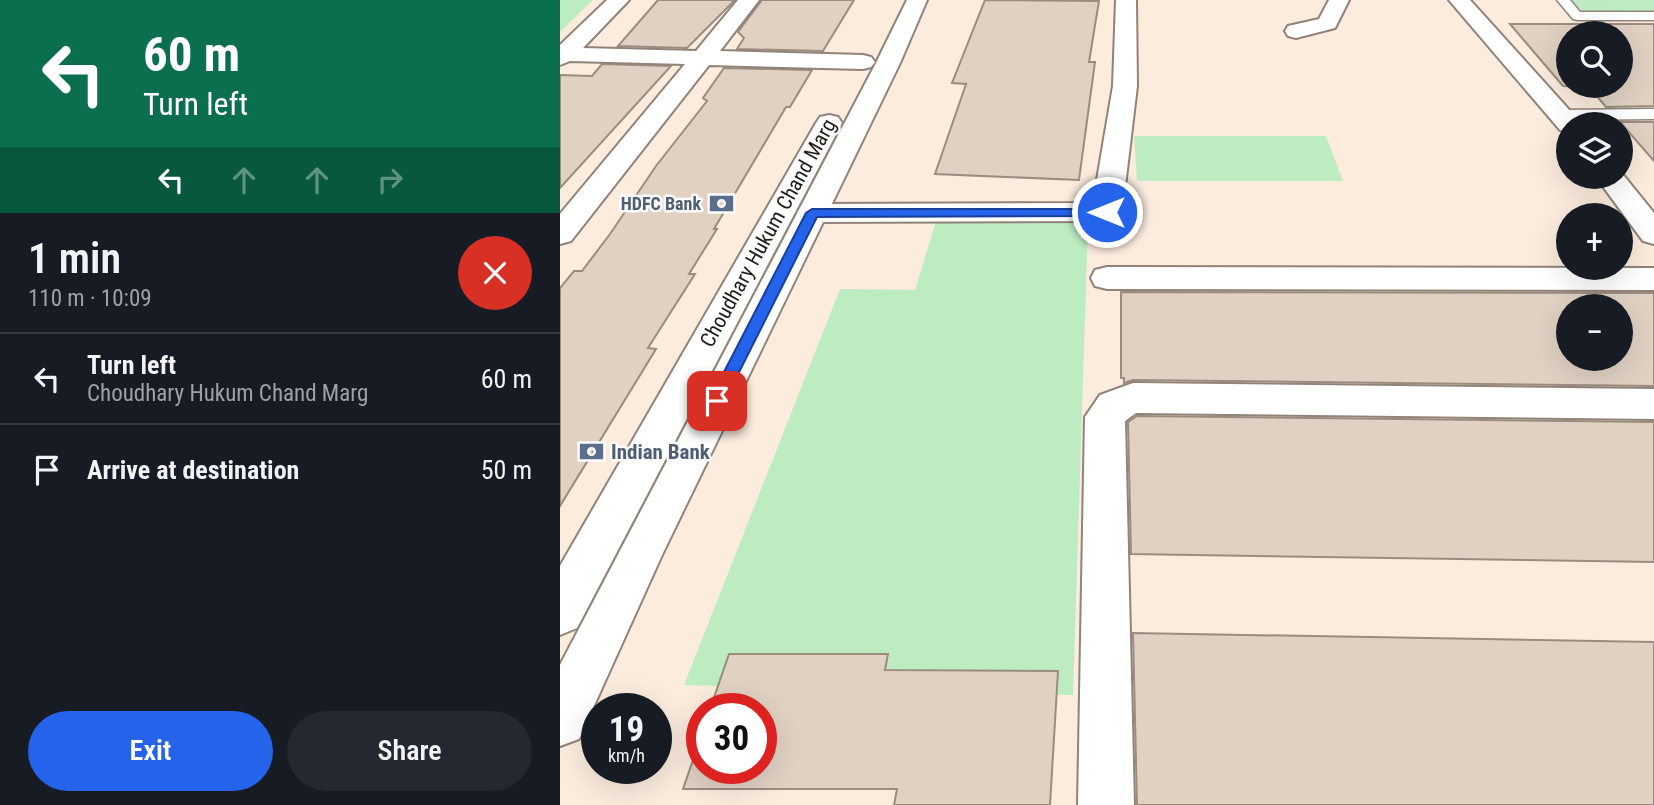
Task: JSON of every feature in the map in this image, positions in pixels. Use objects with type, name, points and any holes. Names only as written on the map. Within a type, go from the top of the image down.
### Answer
[{"type":"street","points":[[563,56],[619,0]]},
{"type":"street","points":[[560,234],[749,0]]},
{"type":"street","name":"Choudhary Hukum Chand Marg","points":[[560,612],[863,62],[894,0]]},
{"type":"street","name":"Choudhary Hukum Chand Marg","points":[[560,720],[645,543],[917,0]]},
{"type":"street","points":[[812,213],[1107,212],[1125,86],[1126,0]]},
{"type":"street","points":[[1296,31],[1327,23],[1339,0]]},
{"type":"street","points":[[1459,0],[1559,112]]},
{"type":"street","points":[[563,56],[863,62]]},
{"type":"street","points":[[1618,189],[1654,234]]},
{"type":"street","points":[[1107,278],[1654,279]]},
{"type":"street","points":[[1106,805],[1105,417],[1114,406],[1133,398],[1654,404]]},
{"type":"lane","points":[[1563,0],[1577,16],[1654,16]]},
{"type":"lane","points":[[1633,115],[1654,114]]},
{"type":"green space","points":[[560,0],[593,0],[560,32]]},
{"type":"green space","points":[[1571,0],[1654,0],[1654,12],[1583,12]]},
{"type":"green space","points":[[1134,136],[1326,136],[1343,181],[1137,181]]},
{"type":"green space","points":[[938,215],[1088,222],[1073,695],[684,685],[840,289],[915,290]]},
{"type":"building","points":[[658,0],[735,0],[687,48],[618,46]]},
{"type":"building","points":[[762,0],[854,0],[823,51],[737,49],[744,38],[738,32]]},
{"type":"building","points":[[985,0],[1099,1],[1089,62],[1095,62],[1079,180],[935,174],[966,84],[952,83]]},
{"type":"building","points":[[1510,24],[1556,24],[1556,78]]},
{"type":"building","points":[[1633,24],[1654,24],[1654,106],[1606,107],[1598,98],[1633,98]]},
{"type":"building","points":[[602,64],[671,66],[560,188],[560,75],[592,76]]},
{"type":"building","points":[[724,68],[812,70],[790,107],[786,107],[714,229],[717,229],[689,274],[695,274],[648,348],[656,349],[560,506],[560,288],[574,271],[582,271],[610,234],[656,166],[707,101],[703,98]]},
{"type":"building","points":[[1633,122],[1654,122],[1654,161],[1633,137]]},
{"type":"building","points":[[1121,292],[1654,293],[1654,386],[1133,380],[1124,383],[1124,378],[1121,378]]},
{"type":"building","points":[[1137,416],[1654,422],[1654,562],[1131,554],[1128,422]]},
{"type":"building","points":[[1133,633],[1654,642],[1654,805],[1137,805]]},
{"type":"building","points":[[729,654],[888,654],[885,670],[1058,671],[1050,805],[894,805],[897,789],[683,789],[686,780],[686,784],[777,784],[777,693],[716,693]]},
{"type":"place","name":"HDFC Bank","points":[[721,204]]},
{"type":"place","name":"Indian Bank","points":[[591,452]]},
{"type":"route","points":[[717,401],[812,213],[1107,212]]}]
